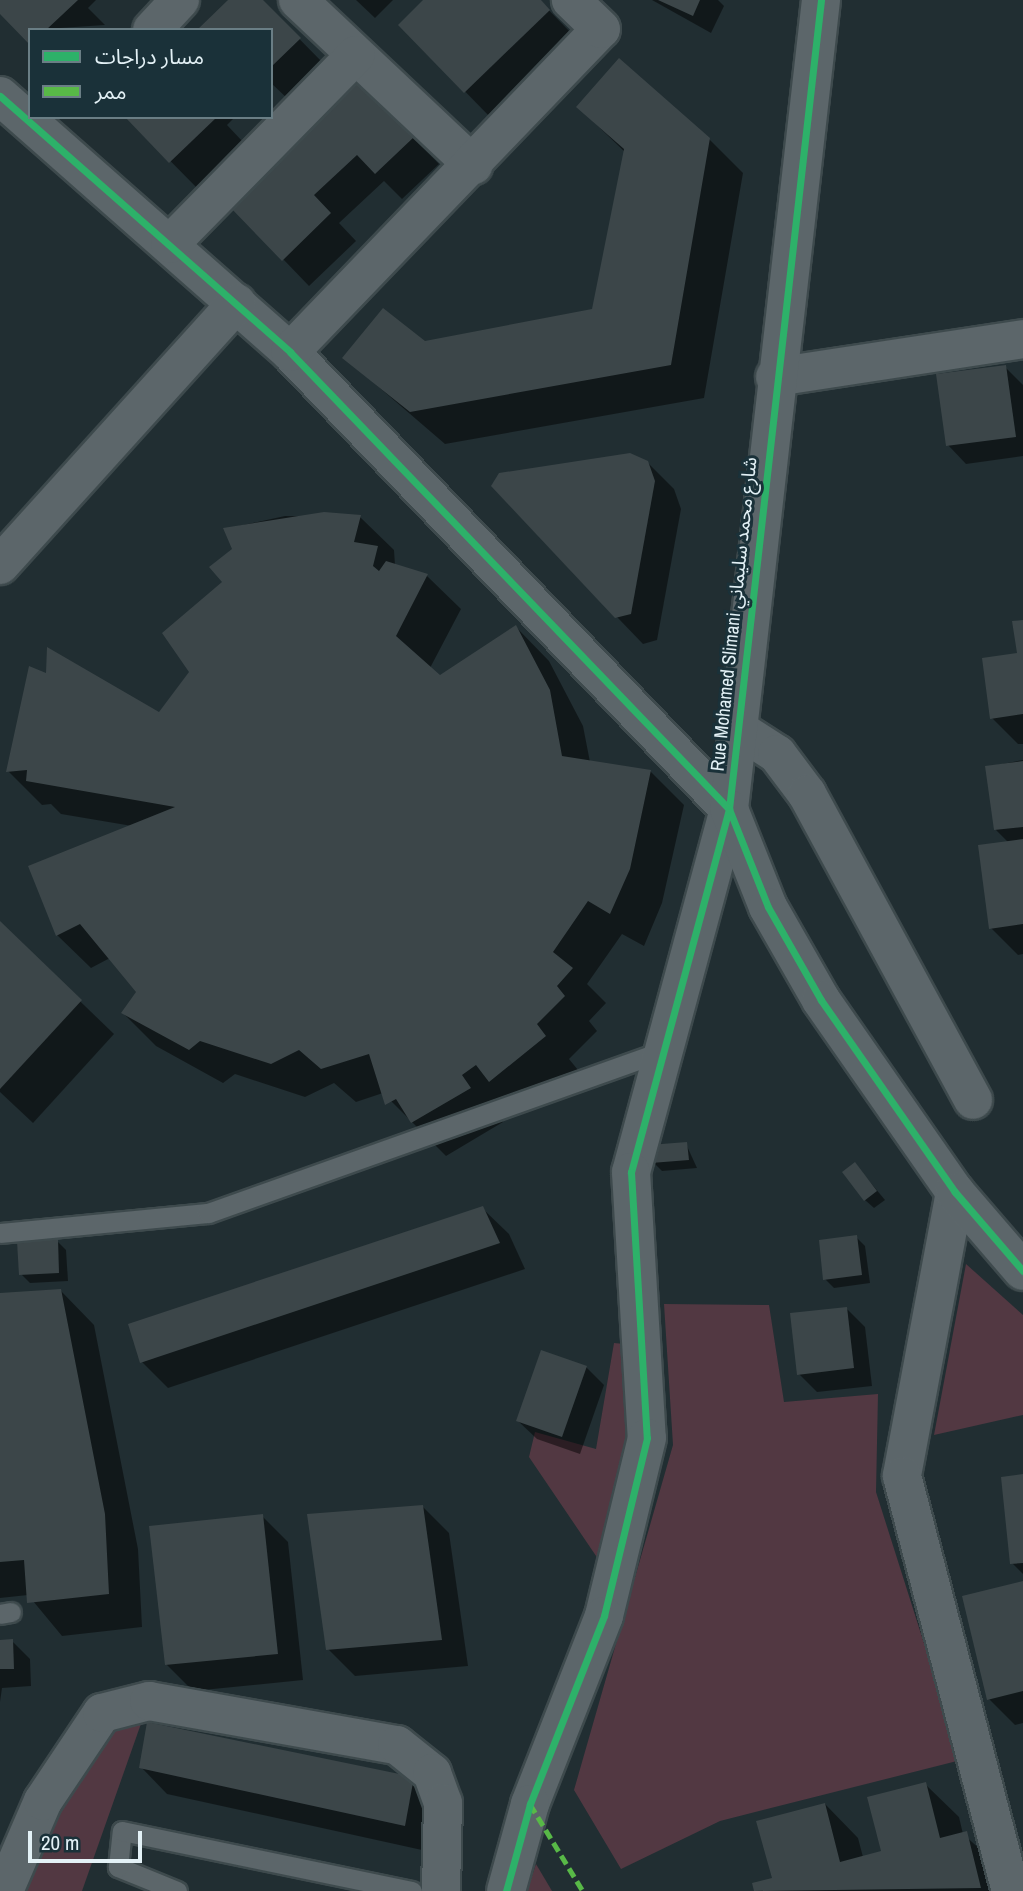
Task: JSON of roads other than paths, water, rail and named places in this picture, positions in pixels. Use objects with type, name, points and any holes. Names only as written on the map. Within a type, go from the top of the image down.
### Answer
[{"type":"street","points":[[154,28],[180,0]]},
{"type":"street","points":[[298,0],[473,164]]},
{"type":"street","points":[[290,352],[601,29],[570,0]]},
{"type":"street","name":"Rue Mohamed Slimani شارع محمد سليماني","points":[[506,1891],[530,1804],[604,1615],[647,1438],[646,1346],[631,1172],[667,1049],[729,809],[741,731],[775,377],[821,0]]},
{"type":"street","points":[[170,244],[356,55]]},
{"type":"street","points":[[0,96],[28,111]]},
{"type":"street","points":[[42,119],[58,128],[170,244],[290,352],[729,809],[768,907],[821,1000],[954,1192],[1023,1270]]},
{"type":"street","points":[[0,565],[237,303]]},
{"type":"street","points":[[775,377],[1023,340]]},
{"type":"street","points":[[741,731],[777,754],[807,794],[973,1100]]},
{"type":"street","points":[[954,1192],[902,1476],[1011,1891]]},
{"type":"street","points":[[4,1891],[43,1801],[102,1713],[149,1702],[397,1745],[432,1773],[443,1803],[441,1891]]},
{"type":"lane","points":[[0,1233],[208,1213],[667,1049]]},
{"type":"lane","points":[[177,1891],[118,1867],[122,1831],[412,1891]]}]
